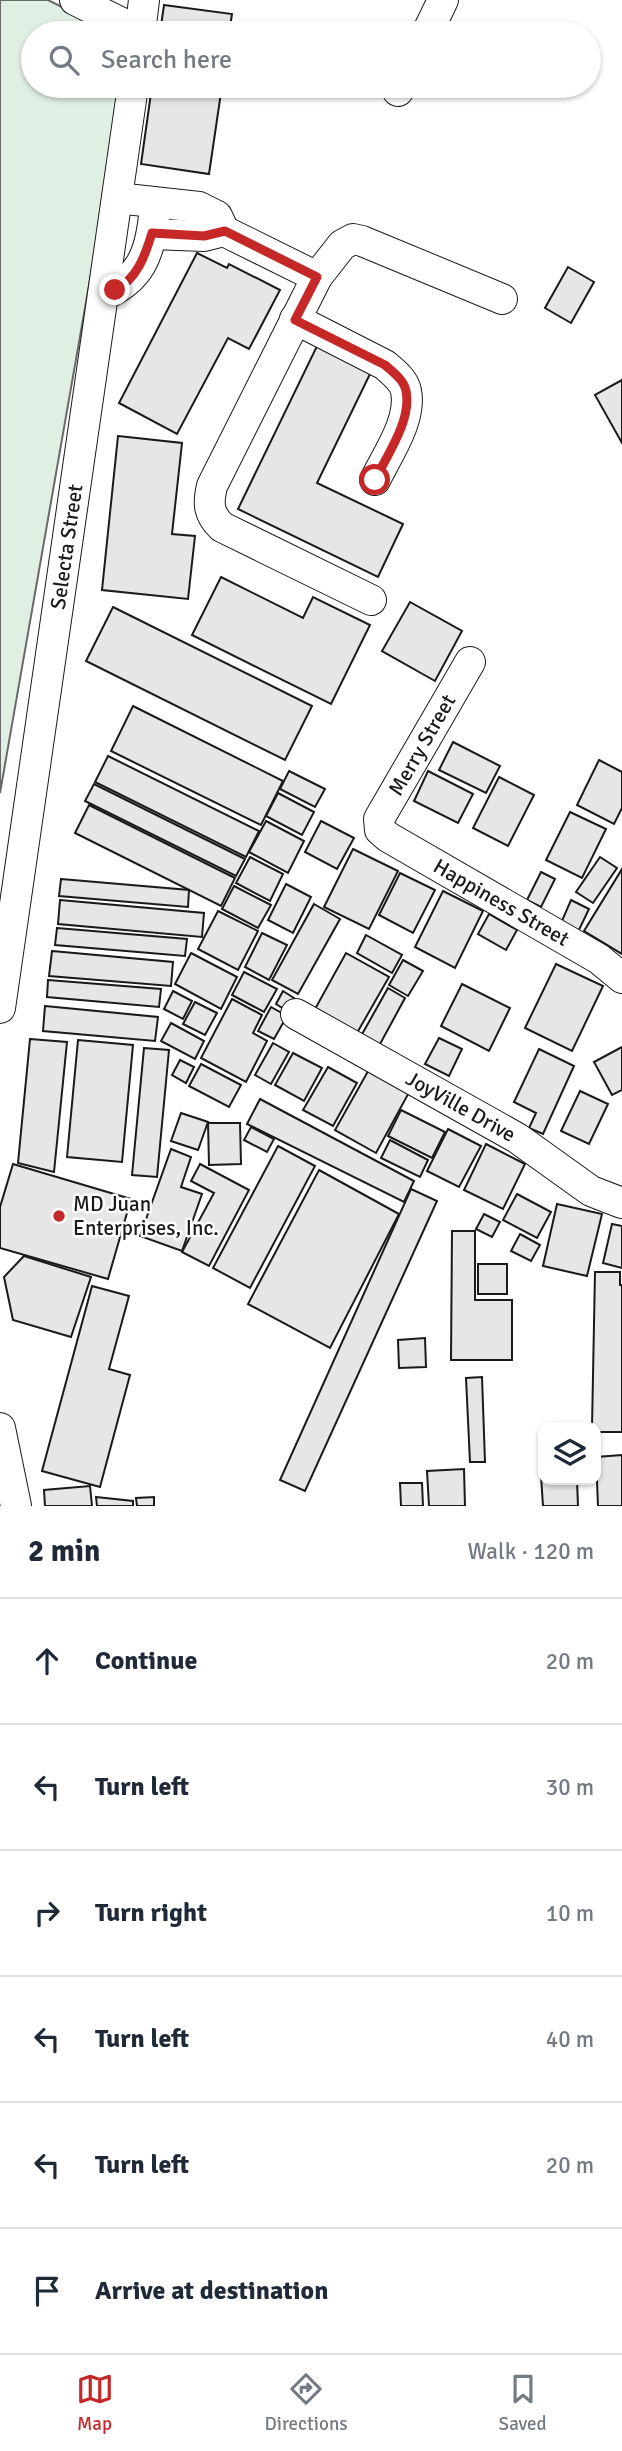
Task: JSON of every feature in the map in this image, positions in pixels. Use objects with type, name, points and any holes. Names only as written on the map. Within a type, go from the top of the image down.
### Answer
[{"type":"street","points":[[75,0],[118,21]]},
{"type":"street","points":[[142,21],[145,0]]},
{"type":"street","points":[[433,21],[443,0]]},
{"type":"street","name":"Selecta Street","points":[[0,1008],[131,98]]},
{"type":"street","points":[[117,198],[188,205],[209,211],[217,216],[225,231],[317,277]]},
{"type":"street","points":[[103,295],[124,286],[133,277],[152,233],[155,202]]},
{"type":"street","points":[[152,233],[204,236],[225,231]]},
{"type":"street","points":[[371,600],[230,532],[214,520],[210,511],[212,486],[317,277],[342,244],[353,239],[362,241],[502,299]]},
{"type":"street","points":[[295,320],[385,365],[397,375],[406,389],[406,411],[375,480]]},
{"type":"street","name":"Merry Street","points":[[380,830],[379,819],[470,662]]},
{"type":"street","name":"Happiness Street","points":[[380,830],[599,959],[622,978]]},
{"type":"street","name":"JoyVille Drive","points":[[296,1014],[517,1138],[591,1191],[622,1203]]},
{"type":"street","points":[[0,1428],[16,1506]]},
{"type":"green space","points":[[0,0],[48,0],[90,21],[21,21],[21,98],[119,98],[99,228],[0,793]]},
{"type":"building","points":[[164,5],[232,14],[231,21],[162,21]]},
{"type":"building","points":[[150,98],[220,98],[209,174],[141,164]]},
{"type":"building","points":[[197,253],[227,268],[229,264],[280,290],[249,349],[228,338],[177,434],[119,403]]},
{"type":"building","points":[[568,267],[594,282],[571,323],[545,308]]},
{"type":"building","points":[[317,346],[371,372],[317,483],[403,524],[378,577],[238,509]]},
{"type":"building","points":[[622,380],[622,443],[595,395]]},
{"type":"building","points":[[118,436],[182,443],[172,534],[195,536],[188,599],[102,590]]},
{"type":"building","points":[[221,577],[303,618],[313,597],[370,625],[331,704],[192,635]]},
{"type":"building","points":[[410,602],[462,631],[435,681],[382,651]]},
{"type":"building","points":[[113,607],[312,706],[285,760],[86,661]]},
{"type":"building","points":[[133,706],[283,781],[261,825],[111,751]]},
{"type":"building","points":[[453,742],[500,766],[486,793],[439,770]]},
{"type":"building","points":[[108,756],[259,831],[246,857],[95,782]]},
{"type":"building","points":[[599,760],[622,772],[622,808],[614,824],[577,805]]},
{"type":"building","points":[[289,771],[325,789],[315,807],[280,789]]},
{"type":"building","points":[[428,771],[473,794],[458,823],[414,801]]},
{"type":"building","points":[[499,777],[534,795],[508,846],[473,828]]},
{"type":"building","points":[[94,784],[245,859],[236,876],[85,801]]},
{"type":"building","points":[[278,793],[314,812],[302,835],[266,816]]},
{"type":"building","points":[[89,805],[235,878],[221,906],[75,833]]},
{"type":"building","points":[[570,812],[606,829],[582,878],[546,860]]},
{"type":"building","points":[[266,821],[304,841],[288,873],[249,852]]},
{"type":"building","points":[[321,821],[354,838],[337,869],[305,852]]},
{"type":"building","points":[[353,849],[398,871],[369,929],[324,907]]},
{"type":"building","points":[[250,857],[283,874],[270,901],[236,883]]},
{"type":"building","points":[[600,857],[617,868],[593,903],[576,892]]},
{"type":"building","points":[[622,869],[622,954],[584,931]]},
{"type":"building","points":[[541,872],[555,879],[541,907],[527,900]]},
{"type":"building","points":[[400,873],[435,890],[413,933],[379,915]]},
{"type":"building","points":[[61,879],[189,890],[188,907],[59,896]]},
{"type":"building","points":[[286,884],[311,897],[293,933],[268,920]]},
{"type":"building","points":[[234,886],[271,905],[258,928],[222,909]]},
{"type":"building","points":[[443,891],[483,911],[455,968],[415,947]]},
{"type":"building","points":[[60,900],[204,913],[202,937],[58,924]]},
{"type":"building","points":[[571,900],[589,909],[578,932],[561,923]]},
{"type":"building","points":[[314,904],[340,919],[298,994],[272,980]]},
{"type":"building","points":[[218,911],[258,931],[238,970],[198,949]]},
{"type":"building","points":[[489,914],[517,930],[506,950],[478,934]]},
{"type":"building","points":[[57,928],[187,939],[185,956],[55,945]]},
{"type":"building","points":[[262,933],[287,945],[269,980],[245,967]]},
{"type":"building","points":[[366,935],[402,955],[392,973],[357,953]]},
{"type":"building","points":[[52,951],[173,962],[171,986],[49,976]]},
{"type":"building","points":[[191,953],[237,977],[221,1009],[175,984]]},
{"type":"building","points":[[346,953],[389,977],[357,1033],[315,1009]]},
{"type":"building","points":[[403,960],[423,971],[408,996],[389,985]]},
{"type":"building","points":[[556,964],[603,986],[572,1051],[525,1028]]},
{"type":"building","points":[[244,972],[277,989],[264,1012],[232,995]]},
{"type":"building","points":[[48,980],[161,989],[159,1007],[47,997]]},
{"type":"building","points":[[462,984],[510,1008],[489,1051],[441,1026]]},
{"type":"building","points":[[388,988],[405,998],[379,1046],[361,1036]]},
{"type":"building","points":[[173,991],[192,1001],[183,1019],[164,1009]]},
{"type":"building","points":[[283,991],[294,998],[287,1011],[276,1004]]},
{"type":"building","points":[[232,999],[262,1015],[253,1033],[267,1041],[246,1082],[201,1058]]},
{"type":"building","points":[[195,1002],[217,1013],[205,1035],[183,1024]]},
{"type":"building","points":[[45,1006],[158,1017],[155,1041],[43,1031]]},
{"type":"building","points":[[271,1007],[287,1016],[274,1039],[258,1031]]},
{"type":"building","points":[[171,1023],[204,1041],[195,1059],[161,1041]]},
{"type":"building","points":[[439,1038],[462,1049],[449,1076],[425,1064]]},
{"type":"building","points":[[30,1039],[67,1042],[54,1172],[18,1163]]},
{"type":"building","points":[[78,1040],[133,1045],[122,1162],[67,1157]]},
{"type":"building","points":[[273,1043],[289,1052],[271,1084],[255,1075]]},
{"type":"building","points":[[622,1047],[622,1090],[612,1095],[594,1062]]},
{"type":"building","points":[[144,1048],[169,1050],[157,1177],[132,1175]]},
{"type":"building","points":[[539,1049],[574,1066],[543,1134],[529,1128],[536,1113],[514,1102]]},
{"type":"building","points":[[293,1053],[322,1068],[304,1101],[275,1085]]},
{"type":"building","points":[[180,1060],[194,1067],[186,1083],[172,1075]]},
{"type":"building","points":[[201,1064],[241,1085],[229,1107],[189,1086]]},
{"type":"building","points":[[372,1064],[412,1087],[376,1153],[335,1130]]},
{"type":"building","points":[[328,1067],[357,1083],[333,1126],[303,1110]]},
{"type":"building","points":[[580,1091],[608,1104],[589,1144],[561,1131]]},
{"type":"building","points":[[260,1099],[414,1181],[404,1202],[247,1124]]},
{"type":"building","points":[[401,1110],[445,1132],[432,1158],[388,1136]]},
{"type":"building","points":[[181,1113],[208,1122],[198,1150],[171,1141]]},
{"type":"building","points":[[208,1123],[240,1123],[241,1164],[209,1165]]},
{"type":"building","points":[[251,1127],[274,1139],[267,1152],[244,1140]]},
{"type":"building","points":[[448,1129],[481,1146],[459,1187],[427,1171]]},
{"type":"building","points":[[390,1140],[428,1160],[420,1177],[381,1158]]},
{"type":"building","points":[[486,1144],[525,1164],[503,1209],[464,1190]]},
{"type":"building","points":[[278,1146],[315,1166],[250,1288],[213,1268]]},
{"type":"building","points":[[171,1149],[191,1157],[181,1187],[202,1194],[182,1251],[140,1236]]},
{"type":"building","points":[[13,1164],[131,1199],[108,1279],[0,1248],[0,1207]]},
{"type":"building","points":[[200,1164],[249,1190],[209,1266],[182,1252],[214,1193],[191,1181]]},
{"type":"building","points":[[319,1170],[399,1214],[330,1348],[248,1304]]},
{"type":"building","points":[[411,1189],[437,1201],[305,1491],[280,1480]]},
{"type":"building","points":[[517,1194],[551,1212],[537,1238],[503,1220]]},
{"type":"building","points":[[557,1204],[602,1214],[587,1276],[543,1266]]},
{"type":"building","points":[[484,1214],[500,1222],[492,1237],[476,1229]]},
{"type":"building","points":[[612,1224],[622,1226],[622,1268],[603,1263]]},
{"type":"building","points":[[452,1231],[475,1231],[475,1300],[512,1300],[512,1360],[451,1360]]},
{"type":"building","points":[[520,1234],[540,1245],[531,1261],[511,1251]]},
{"type":"building","points":[[24,1256],[91,1277],[71,1337],[13,1320],[4,1277]]},
{"type":"building","points":[[478,1264],[507,1264],[507,1294],[478,1294]]},
{"type":"building","points":[[595,1272],[620,1272],[622,1432],[601,1432],[601,1422],[592,1422]]},
{"type":"building","points":[[92,1286],[129,1296],[109,1369],[130,1375],[100,1487],[42,1471]]},
{"type":"building","points":[[425,1338],[426,1367],[399,1368],[398,1340]]},
{"type":"building","points":[[482,1377],[485,1462],[470,1462],[466,1378]]},
{"type":"building","points":[[622,1455],[622,1506],[598,1506],[597,1485],[601,1485],[601,1457]]},
{"type":"building","points":[[464,1469],[465,1506],[429,1506],[427,1471]]},
{"type":"building","points":[[400,1483],[422,1483],[423,1506],[401,1506]]},
{"type":"building","points":[[542,1485],[577,1485],[578,1506],[543,1506]]},
{"type":"building","points":[[90,1486],[92,1506],[45,1506],[44,1490]]},
{"type":"building","points":[[96,1497],[133,1501],[133,1506],[97,1506]]},
{"type":"building","points":[[154,1497],[154,1506],[137,1506],[136,1498]]},
{"type":"place","name":"MD Juan Enterprises, Inc.","points":[[59,1216]]},
{"type":"route","points":[[115,290],[133,277],[152,233],[204,236],[225,231],[317,277],[295,320],[385,365],[397,375],[406,389],[406,411],[375,480]]}]
